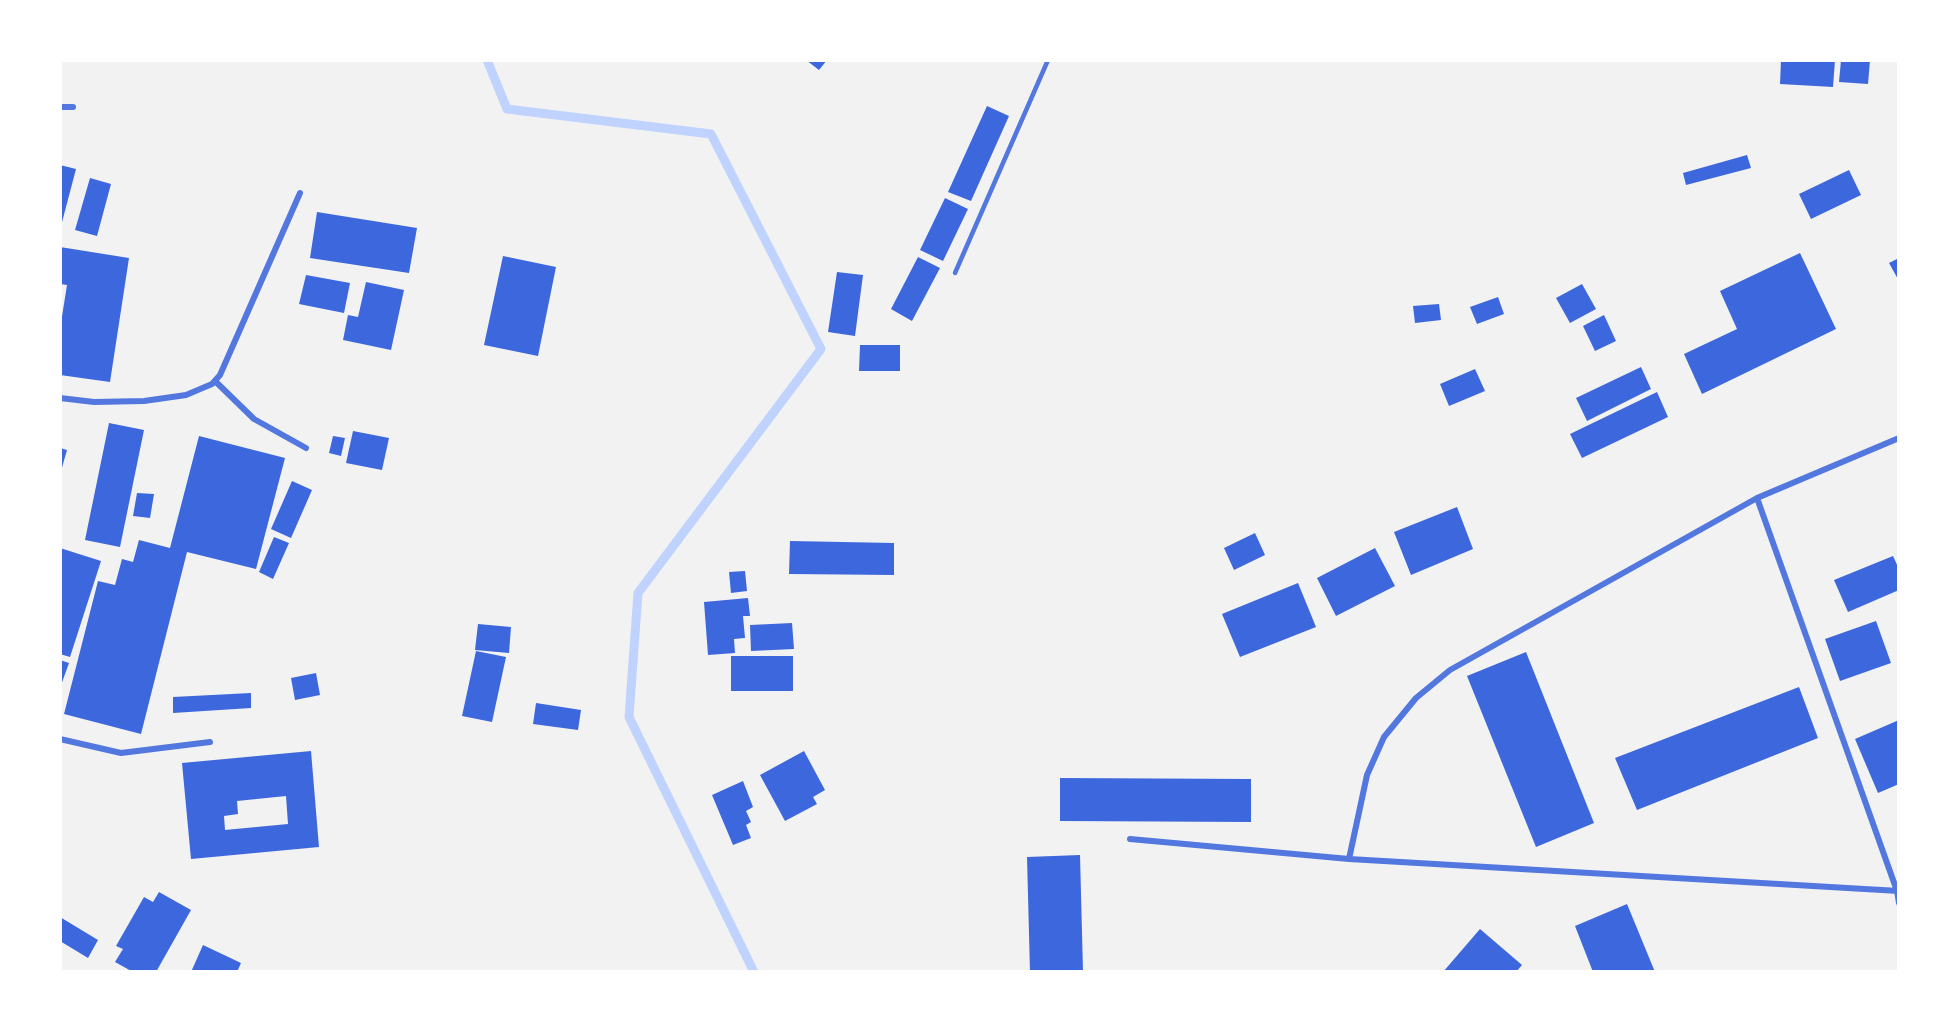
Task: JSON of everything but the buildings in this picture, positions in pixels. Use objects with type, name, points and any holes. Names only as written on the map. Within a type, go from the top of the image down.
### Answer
[{"type":"street","points":[[60,107],[73,107]]},
{"type":"street","points":[[60,398],[94,402],[144,401],[186,395],[215,381],[220,375],[300,193]]},
{"type":"street","points":[[215,381],[255,419],[306,448]]},
{"type":"street","points":[[1349,859],[1367,775],[1384,737],[1416,698],[1450,670],[1757,498],[1899,438]]},
{"type":"street","points":[[1757,498],[1898,891],[1899,903]]},
{"type":"street","points":[[60,739],[120,753],[210,742]]},
{"type":"street","points":[[1130,839],[1349,859],[1898,891]]},
{"type":"lane","points":[[955,273],[1048,60]]},
{"type":"waterway","points":[[487,60],[507,109],[711,134],[821,349],[638,593],[629,717],[754,972]]}]
